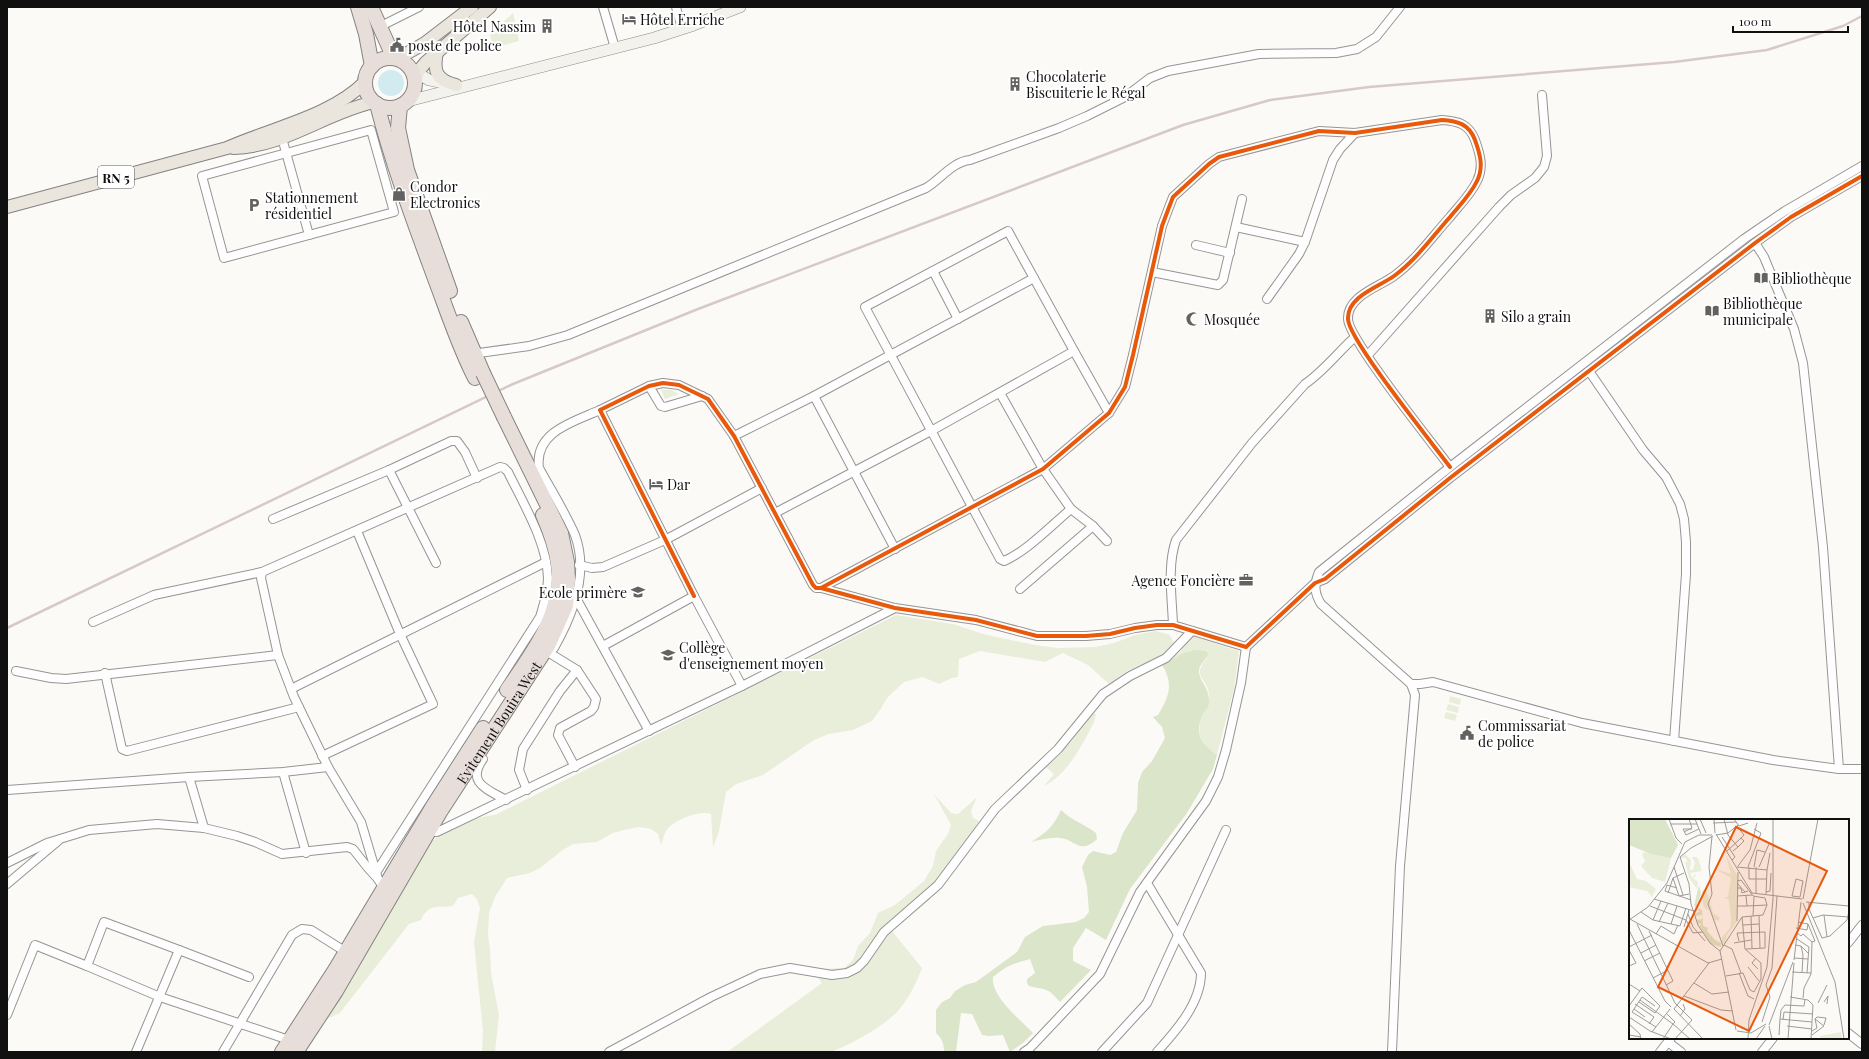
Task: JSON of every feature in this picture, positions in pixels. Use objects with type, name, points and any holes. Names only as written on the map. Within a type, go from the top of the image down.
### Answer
[{"type":"highway","points":[[358,7],[366,34],[372,66]]},
{"type":"highway","points":[[371,7],[379,28],[396,58]]},
{"type":"highway","points":[[396,58],[403,61],[415,75],[414,92],[404,104],[398,128],[407,170],[457,311],[469,355],[375,127],[375,103],[366,89],[365,82],[366,76],[372,66],[382,59],[396,58]]},
{"type":"highway","points":[[375,103],[388,108],[404,104]]},
{"type":"highway","name":"Evitement Bouira West","points":[[292,1046],[346,952],[383,883],[424,830],[537,643],[552,612],[556,599],[559,566],[556,549],[500,419],[469,355]]},
{"type":"highway","name":"Evitement Bouira West","points":[[436,809],[548,646],[566,606],[568,580],[565,545],[532,458],[500,419]]},
{"type":"highway","name":"Evitement Bouira West","points":[[282,1052],[292,1046],[336,991],[383,883]]},
{"type":"main road","points":[[396,58],[409,54],[442,31],[472,7]]},
{"type":"main road","points":[[474,84],[446,85],[415,75],[437,52],[490,7]]},
{"type":"main road","points":[[404,104],[682,29],[721,11],[740,7]]},
{"type":"main road","points":[[437,52],[434,66],[438,76],[447,83],[456,85]]},
{"type":"main road","name":"RN 5","points":[[7,207],[226,148],[280,129],[321,111],[356,92],[365,82]]},
{"type":"main road","name":"RN 5","points":[[226,148],[248,148],[282,138],[344,111],[375,103]]},
{"type":"street","points":[[379,28],[419,7]]},
{"type":"street","points":[[603,7],[614,48]]},
{"type":"street","points":[[676,7],[682,29]]},
{"type":"street","points":[[469,355],[529,346],[568,335],[627,312],[926,188],[937,181],[952,166],[962,160],[970,160],[1024,141],[1087,116],[1125,97],[1150,78],[1168,70],[1259,54],[1336,53],[1357,49],[1376,37],[1400,7]]},
{"type":"street","points":[[1368,355],[1499,207],[1511,195],[1535,178],[1544,167],[1547,156],[1542,95]]},
{"type":"street","points":[[821,588],[973,508],[1043,469],[1109,413],[1125,387],[1162,226],[1173,197],[1209,164],[1219,157],[1320,131],[1355,133],[1442,120],[1457,121],[1468,127],[1473,135],[1481,156],[1481,165],[1477,181],[1461,204],[1420,252],[1395,276],[1358,298],[1353,304],[1348,318],[1348,325],[1355,337],[1450,467]]},
{"type":"street","points":[[375,127],[394,212],[224,258],[202,176],[375,127]]},
{"type":"street","points":[[1267,299],[1299,254],[1305,242],[1333,160],[1340,149],[1355,133]]},
{"type":"street","points":[[282,138],[309,235]]},
{"type":"street","points":[[1024,1052],[1030,1048],[1100,974],[1112,952],[1135,901],[1206,801],[1218,777],[1226,750],[1241,684],[1246,647],[1315,582],[1319,572],[1450,467],[1749,235],[1785,211],[1862,166]]},
{"type":"street","points":[[1315,582],[1325,579],[1450,478],[1675,303],[1755,243],[1791,217],[1862,176]]},
{"type":"street","points":[[1152,272],[1218,286],[1223,280],[1242,199]]},
{"type":"street","points":[[1236,227],[1305,242]]},
{"type":"street","points":[[1071,509],[1024,549],[1004,561],[1000,559],[865,307],[1008,231],[1109,413]]},
{"type":"street","points":[[1755,243],[1764,257],[1794,329],[1804,368],[1823,547],[1839,769]]},
{"type":"street","points":[[1196,245],[1230,253]]},
{"type":"street","points":[[933,271],[958,318]]},
{"type":"street","points":[[734,436],[814,396],[1034,278]]},
{"type":"street","points":[[1173,625],[1171,568],[1172,551],[1176,540],[1252,443],[1305,384],[1316,377],[1355,337]]},
{"type":"street","points":[[775,513],[931,431],[1074,352]]},
{"type":"street","points":[[1589,371],[1643,450],[1666,478],[1680,504],[1684,519],[1686,542],[1685,581],[1674,741]]},
{"type":"street","points":[[506,800],[486,789],[478,782],[476,775],[477,768],[551,654],[567,624],[576,598],[580,565],[579,550],[575,535],[539,468],[532,458],[546,439],[555,432],[649,386],[663,383],[679,385],[708,399],[715,407],[734,436],[816,588],[821,588],[895,608],[976,620],[1038,636],[1059,637],[1110,634],[1135,628],[1157,625],[1173,625],[1246,647]]},
{"type":"street","points":[[649,386],[661,406],[665,407],[702,396]]},
{"type":"street","points":[[1000,393],[1043,469],[1071,509],[1093,526],[1107,541]]},
{"type":"street","points":[[814,396],[853,473],[895,549]]},
{"type":"street","points":[[600,410],[665,540],[742,686]]},
{"type":"street","points":[[273,519],[388,470],[451,441],[457,441],[465,452],[476,478]]},
{"type":"street","points":[[93,622],[154,595],[262,572],[476,478],[500,468],[504,468],[508,472],[542,545],[546,562],[546,597],[540,617],[383,883]]},
{"type":"street","points":[[388,470],[436,563]]},
{"type":"street","points":[[580,565],[592,568],[604,567],[665,540],[762,488]]},
{"type":"street","points":[[1020,589],[1093,526]]},
{"type":"street","points":[[322,756],[433,704],[400,634],[357,531]]},
{"type":"street","points":[[291,688],[546,562]]},
{"type":"street","points":[[262,572],[261,578],[278,655],[299,707],[322,756],[362,822],[383,883]]},
{"type":"street","points":[[1315,582],[1317,598],[1327,611],[1411,684],[1415,694],[1400,866],[1392,1052]]},
{"type":"street","points":[[603,646],[694,596]]},
{"type":"street","points":[[576,598],[649,731]]},
{"type":"street","points":[[424,830],[437,832],[506,800],[742,686],[895,608]]},
{"type":"street","points":[[609,1052],[711,997],[760,974],[790,968],[832,975],[847,973],[857,968],[864,961],[884,932],[938,885],[995,809],[1058,748],[1103,694],[1130,676],[1166,658],[1192,631]]},
{"type":"street","points":[[551,654],[577,670],[596,699],[591,711],[560,728],[558,732],[558,735],[575,767]]},
{"type":"street","points":[[16,671],[51,678],[66,678],[278,655]]},
{"type":"street","points":[[527,790],[519,770],[523,749],[560,691],[577,670]]},
{"type":"street","points":[[105,673],[122,749],[127,751],[299,707]]},
{"type":"street","points":[[1411,684],[1433,682],[1582,723],[1773,760],[1839,769],[1862,769]]},
{"type":"street","points":[[7,790],[283,772],[328,767]]},
{"type":"street","points":[[283,772],[306,853]]},
{"type":"street","points":[[189,777],[204,828]]},
{"type":"street","points":[[436,809],[450,826]]},
{"type":"street","points":[[7,863],[26,852],[64,837],[89,830],[157,824],[204,828],[255,842],[282,854],[306,853],[347,847],[353,849],[368,868],[383,883]]},
{"type":"street","points":[[1102,1052],[1147,1003],[1226,830]]},
{"type":"street","points":[[7,884],[64,837]]},
{"type":"street","points":[[1147,883],[1200,973],[1201,980],[1193,1001],[1182,1022],[1157,1052]]},
{"type":"street","points":[[87,966],[104,922],[249,977]]},
{"type":"street","points":[[1849,942],[1862,925]]},
{"type":"street","points":[[223,1052],[292,935],[302,929],[311,930],[346,952]]},
{"type":"street","points":[[7,1014],[35,945],[160,997],[240,1024],[292,1046]]},
{"type":"street","points":[[136,1052],[179,950]]},
{"type":"street","points":[[1849,1034],[1862,1044]]},
{"type":"street","points":[[1762,1052],[1772,1039]]},
{"type":"street","points":[[1660,1052],[1669,1040],[1681,1052]]},
{"type":"green space","points":[[513,13],[519,41],[493,48],[490,34]]},
{"type":"green space","points":[[661,390],[671,390],[679,394],[665,399]]},
{"type":"green space","points":[[896,615],[953,624],[983,634],[1035,645],[1058,648],[1095,647],[1114,643],[1135,635],[1156,631],[1170,635],[1175,646],[1164,655],[1127,671],[1109,684],[1088,665],[1063,653],[1045,662],[980,651],[959,659],[958,677],[939,684],[923,677],[904,682],[887,698],[872,721],[853,730],[829,734],[814,740],[763,775],[736,784],[726,792],[719,831],[713,848],[711,814],[700,813],[681,819],[670,826],[665,833],[661,845],[658,834],[651,829],[639,827],[624,830],[613,833],[597,842],[574,844],[564,849],[540,868],[530,873],[507,878],[495,897],[489,913],[488,935],[491,973],[499,1015],[495,1052],[482,1052],[483,1031],[474,942],[480,908],[477,899],[472,894],[458,898],[453,906],[434,907],[427,911],[421,920],[409,924],[340,1013],[325,1020],[353,977],[429,844],[437,837],[459,824],[495,815]]},
{"type":"green space","points":[[1192,636],[1239,651],[1234,689],[1217,755],[1204,743],[1199,729],[1202,716],[1208,705],[1209,699],[1208,690],[1200,674],[1202,665],[1207,658],[1206,651],[1188,653],[1162,665],[1180,652]]},
{"type":"green space","points":[[1195,650],[1206,651],[1208,654],[1199,670],[1200,677],[1208,692],[1209,702],[1202,716],[1199,729],[1201,739],[1217,755],[1213,769],[1187,813],[1130,889],[1106,940],[1086,928],[1073,948],[1073,961],[1091,970],[1060,1002],[1049,991],[1029,986],[1027,979],[1035,973],[1030,959],[1007,967],[993,977],[994,985],[1001,1000],[1033,1033],[1023,1043],[1010,1052],[1003,1035],[982,1035],[972,1014],[961,1013],[956,1052],[944,1052],[942,1041],[936,1033],[936,1010],[942,1002],[950,998],[955,991],[965,985],[976,982],[1017,952],[1025,937],[1043,926],[1076,922],[1084,918],[1089,912],[1087,887],[1082,867],[1088,855],[1093,851],[1110,855],[1116,852],[1123,833],[1137,810],[1138,783],[1142,772],[1152,761],[1165,738],[1162,727],[1153,717],[1158,715],[1169,690],[1168,678],[1162,665],[1184,653]]},
{"type":"green space","points":[[1450,696],[1461,699],[1460,705],[1449,702]]},
{"type":"green space","points":[[1448,704],[1459,707],[1458,713],[1446,710]]},
{"type":"green space","points":[[1446,712],[1457,715],[1455,721],[1444,718]]},
{"type":"green space","points":[[1093,713],[1096,714],[1094,722],[1074,758],[1060,774],[1044,786],[1054,774],[1046,767],[1071,742]]},
{"type":"green space","points":[[934,794],[951,813],[958,814],[977,797],[971,811],[973,818],[979,821],[976,826],[974,842],[945,884],[928,901],[892,931],[922,968],[911,992],[896,1013],[865,1036],[830,1052],[727,1052],[822,983],[815,974],[819,969],[844,968],[853,960],[858,946],[870,933],[878,913],[895,905],[924,881],[933,866],[936,851],[948,834],[951,825]]},
{"type":"green space","points":[[1061,810],[1096,833],[1097,839],[1086,846],[1078,845],[1066,839],[1060,838],[1049,838],[1031,842],[1049,829]]},
{"type":"water","points":[[391,70],[400,74],[404,83],[400,92],[391,96],[382,92],[378,83],[382,74]]},
{"type":"railway","points":[[7,628],[513,384],[698,309],[1183,125],[1270,100],[1369,87],[1674,62],[1767,50],[1843,26],[1862,16]]},
{"type":"cycle path","points":[[694,596],[600,410],[649,386],[663,383],[679,385],[708,399],[734,436],[813,585],[816,588],[821,588],[1043,469],[1109,413],[1125,387],[1162,226],[1173,197],[1209,164],[1219,157],[1319,131],[1355,133],[1442,120],[1462,124],[1470,130],[1475,140],[1480,155],[1481,166],[1479,176],[1472,191],[1410,263],[1394,276],[1358,298],[1349,311],[1348,319],[1352,330],[1376,369],[1450,467]]},
{"type":"cycle path","points":[[821,588],[895,608],[976,620],[1037,636],[1086,636],[1110,634],[1157,625],[1173,625],[1246,647],[1315,583],[1325,579],[1450,478],[1755,243],[1791,217],[1862,176]]},
{"type":"place","name":"Hôtel Erriche","points":[[629,19]]},
{"type":"place","name":"Hôtel Nassim","points":[[547,26]]},
{"type":"place","name":"poste de police","points":[[397,45]]},
{"type":"place","name":"Chocolaterie Biscuiterie le Régal","points":[[1015,84]]},
{"type":"place","name":"Condor Electronics","points":[[399,194]]},
{"type":"place","name":"Stationnement résidentiel","points":[[254,205]]},
{"type":"place","name":"Bibliothèque","points":[[1761,278]]},
{"type":"place","name":"Bibliothèque municipale","points":[[1712,311]]},
{"type":"place","name":"Silo a grain","points":[[1490,316]]},
{"type":"place","name":"Mosquée","points":[[1193,319]]},
{"type":"place","name":"Dar","points":[[656,484]]},
{"type":"place","name":"Agence Foncière","points":[[1246,580]]},
{"type":"place","name":"Ecole primère","points":[[638,592]]},
{"type":"place","name":"Collège d'enseignement moyen","points":[[668,655]]},
{"type":"place","name":"Commissariat de police","points":[[1467,733]]}]
